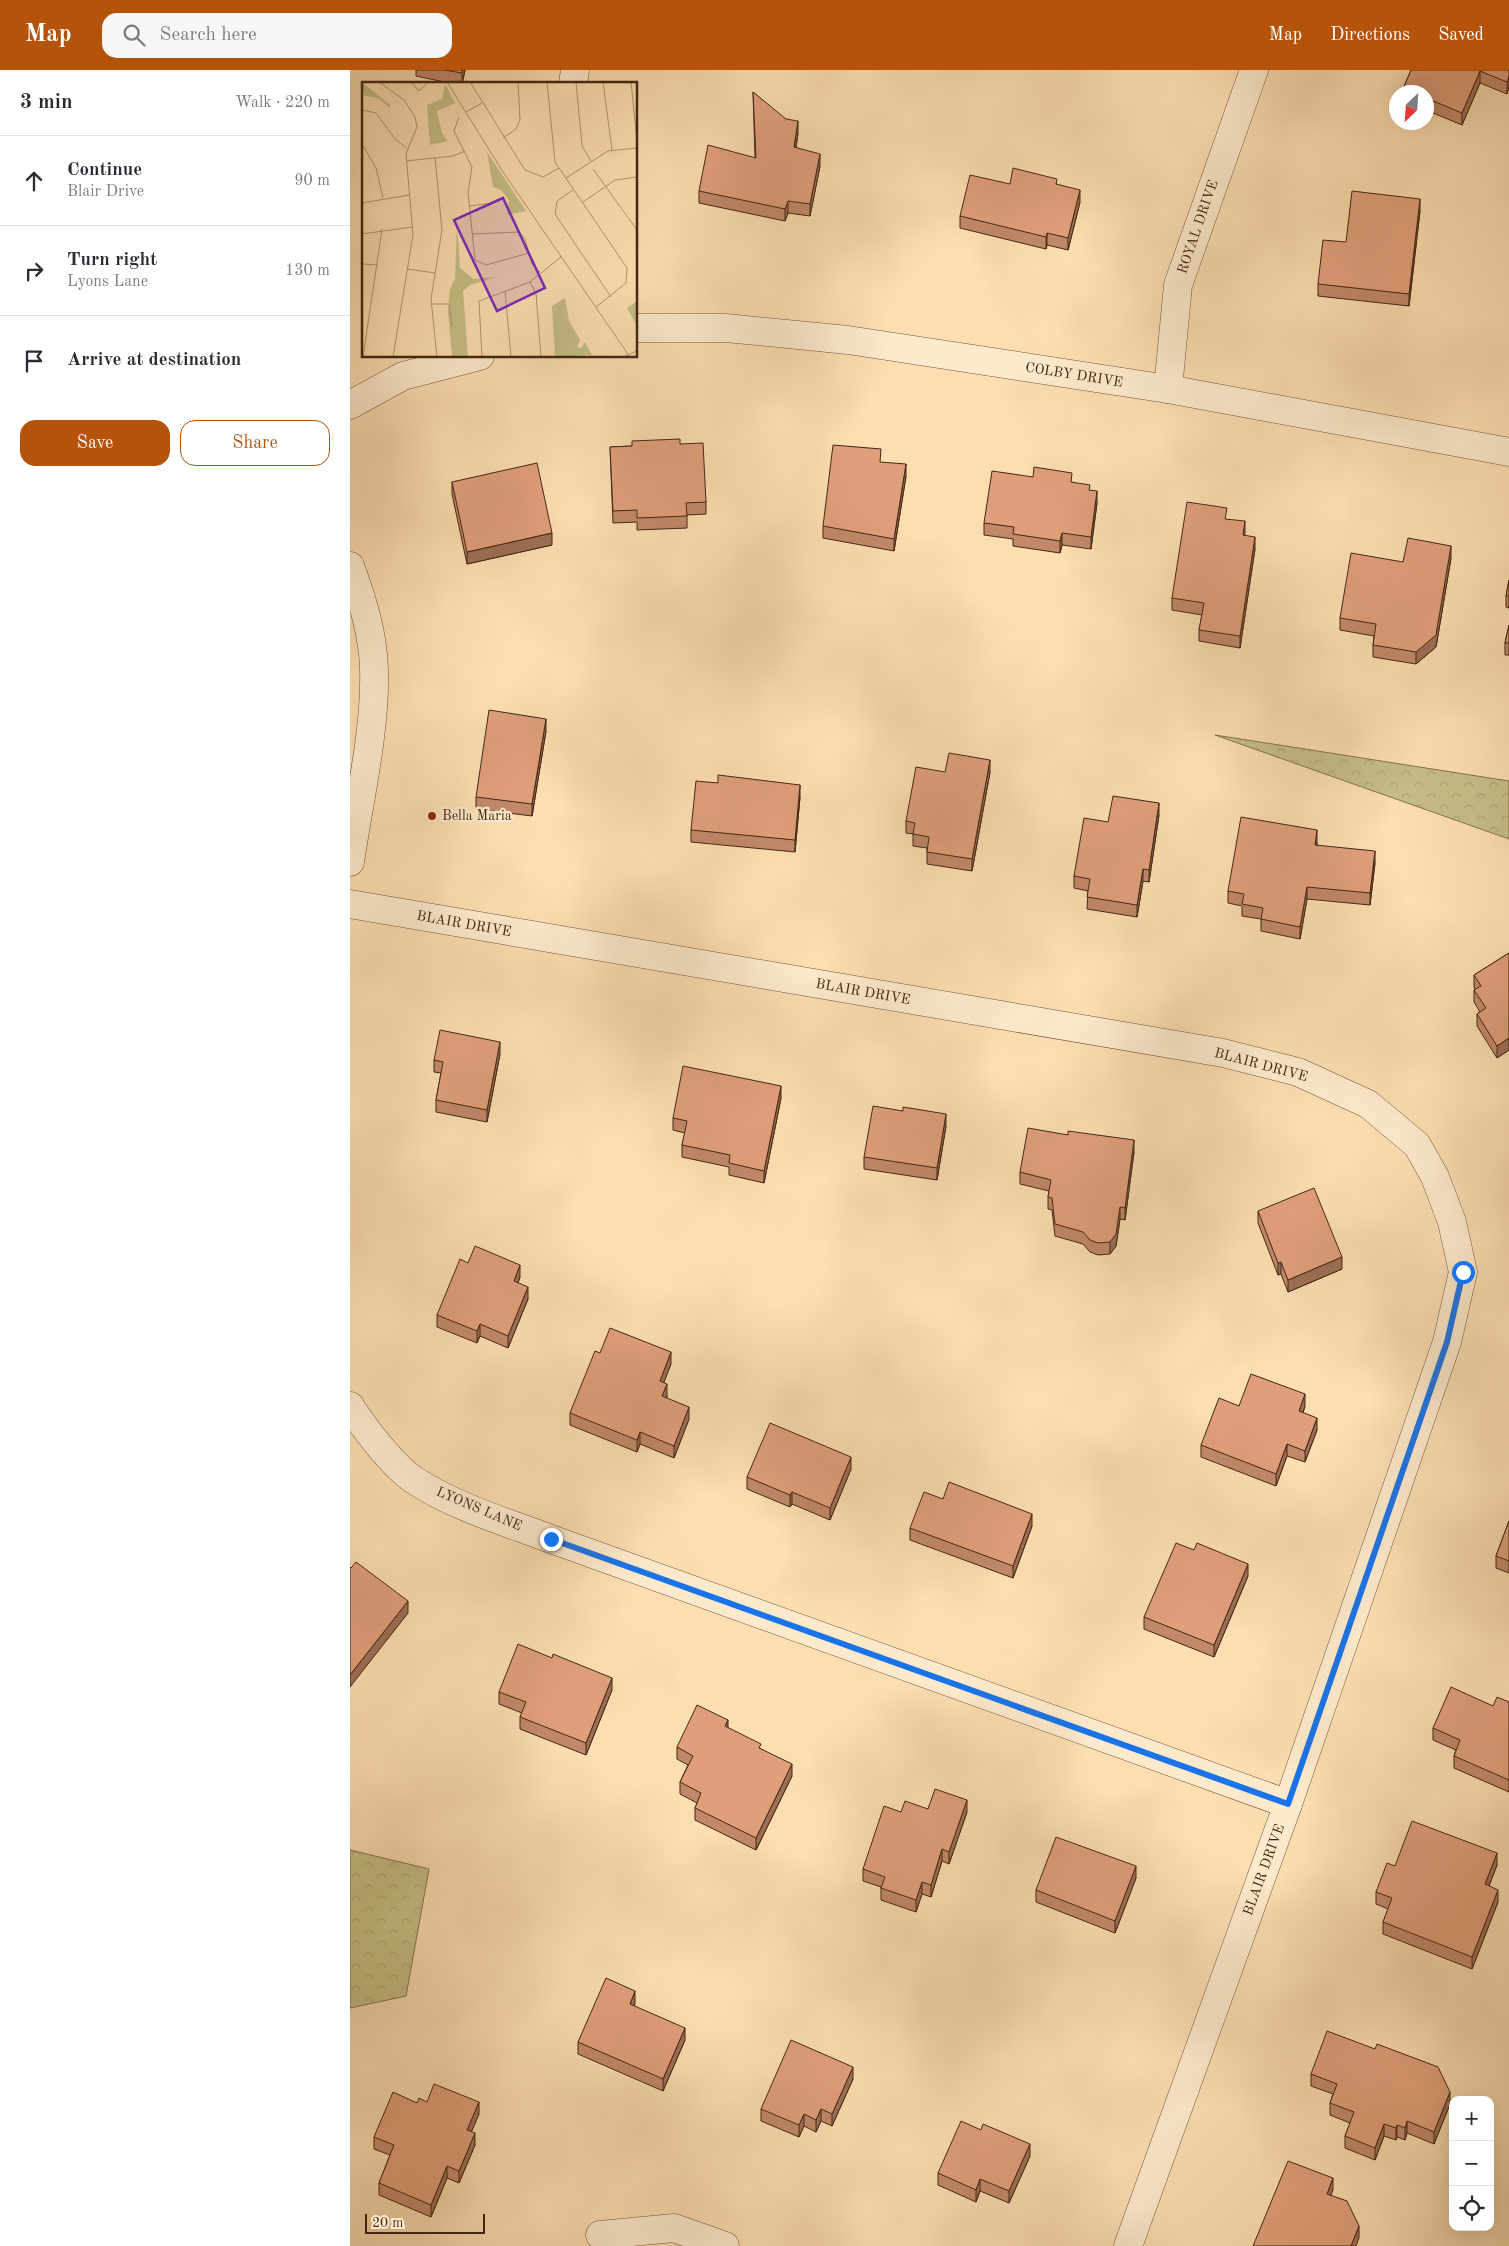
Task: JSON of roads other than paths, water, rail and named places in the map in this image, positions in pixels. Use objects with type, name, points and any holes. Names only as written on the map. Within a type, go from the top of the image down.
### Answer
[{"type":"street","name":"ROYAL DRIVE","points":[[1168,389],[1178,285],[1254,70]]},
{"type":"street","name":"COLBY DRIVE","points":[[638,328],[726,328],[848,340],[1168,389],[1509,452]]},
{"type":"street","points":[[350,406],[403,376],[472,358]]},
{"type":"street","points":[[350,566],[365,610],[374,668],[373,704],[350,862]]},
{"type":"street","name":"BLAIR DRIVE","points":[[350,904],[1222,1053],[1298,1072],[1368,1104],[1417,1145],[1436,1178],[1452,1222],[1463,1272],[1447,1342],[1288,1804],[1128,2246]]},
{"type":"street","name":"LYONS LANE","points":[[350,1406],[382,1448],[414,1480],[462,1504],[551,1539],[1288,1804]]},
{"type":"street","points":[[600,2235],[674,2228],[725,2246]]},
{"type":"place","name":"Bella Maria","points":[[432,816]]}]
